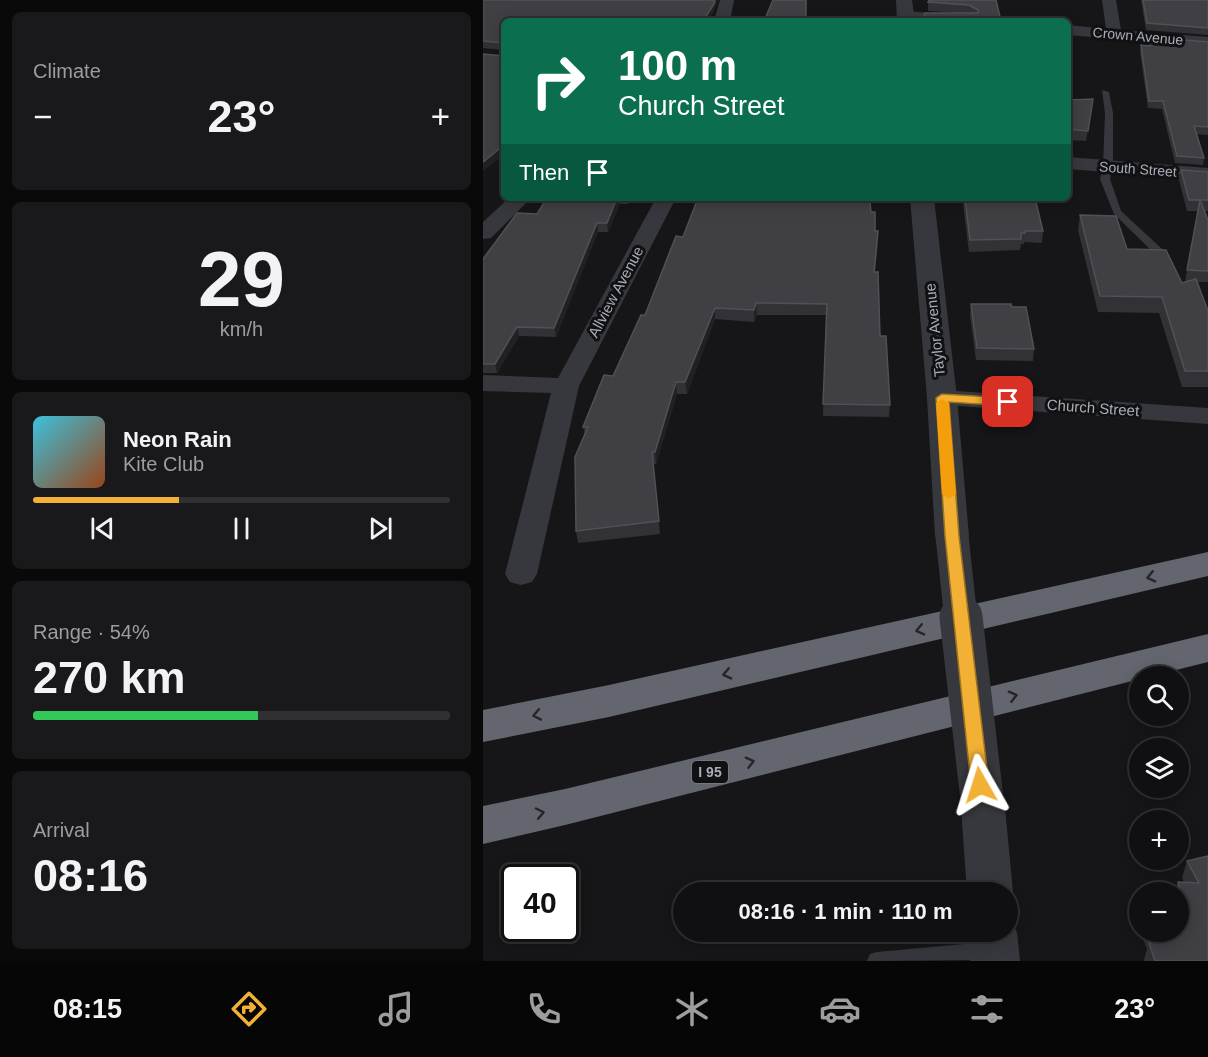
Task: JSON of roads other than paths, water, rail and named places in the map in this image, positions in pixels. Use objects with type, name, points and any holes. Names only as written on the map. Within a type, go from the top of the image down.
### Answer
[{"type":"highway","points":[[483,726],[609,701],[1208,564]]},
{"type":"highway","name":"I 95","points":[[483,825],[565,807],[1208,649]]},
{"type":"street","points":[[722,18],[727,0]]},
{"type":"street","points":[[1109,0],[1114,34]]},
{"type":"street","points":[[906,12],[947,18]]},
{"type":"street","name":"Crown Avenue","points":[[1071,30],[1208,42]]},
{"type":"street","name":"South Street","points":[[1071,163],[1208,174]]},
{"type":"street","points":[[483,233],[518,201]]},
{"type":"street","name":"Allview Avenue","points":[[521,574],[566,386],[664,201]]},
{"type":"street","name":"Taylor Avenue","points":[[922,201],[942,398],[952,536],[989,882]]},
{"type":"street","points":[[483,382],[566,386]]},
{"type":"street","name":"Church Street","points":[[942,398],[1208,416]]},
{"type":"lane","points":[[1105,92],[1109,113],[1108,166],[1105,179],[1117,212],[1158,251]]},
{"type":"lane","points":[[877,961],[994,948]]}]
